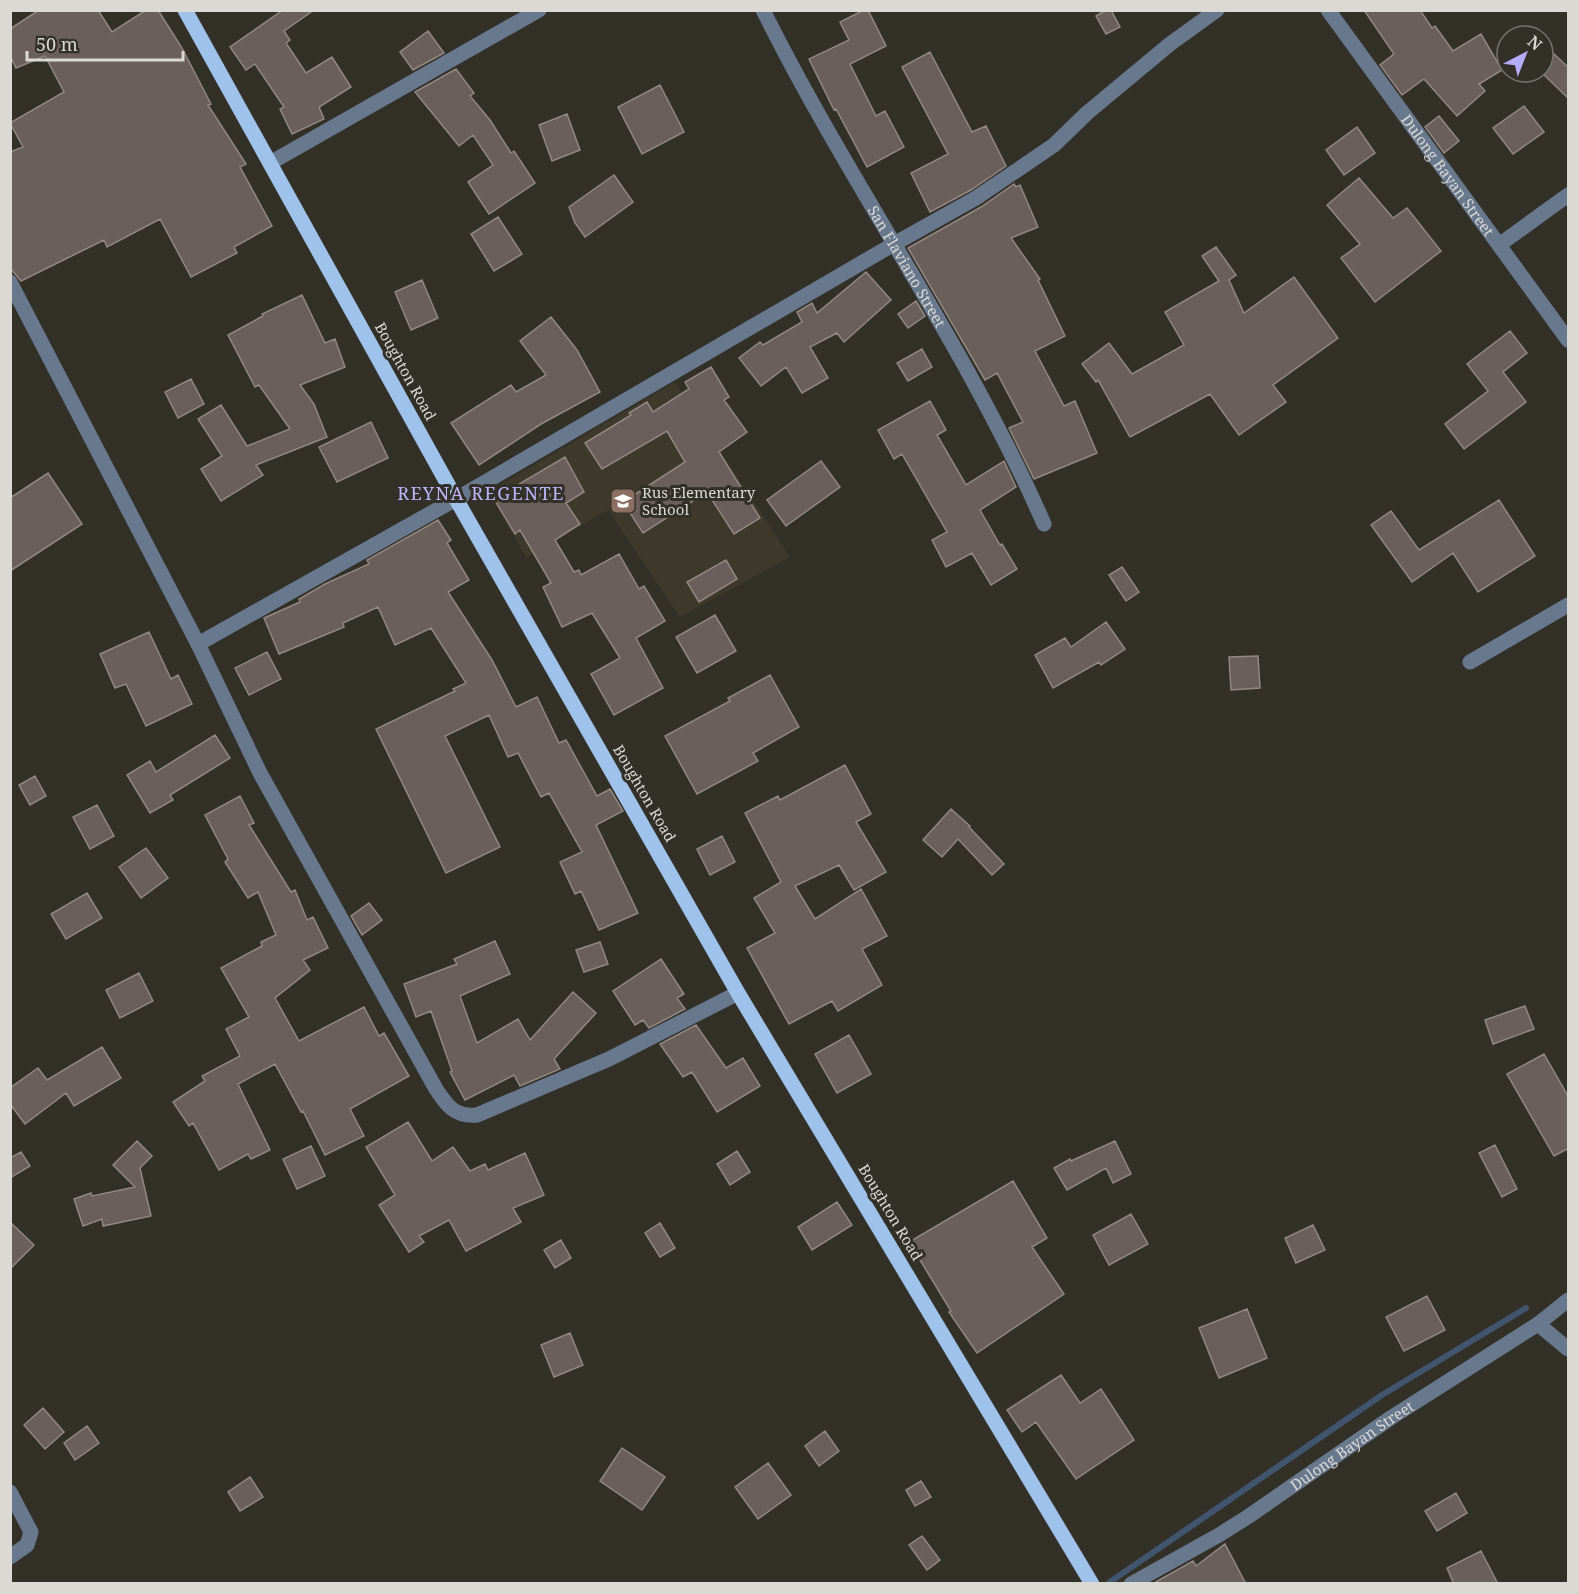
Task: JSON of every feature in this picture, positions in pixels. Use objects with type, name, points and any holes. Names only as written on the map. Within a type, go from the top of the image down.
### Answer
[{"type":"main road","name":"Boughton Road","points":[[185,10],[456,499],[738,993],[1092,1584]]},
{"type":"street","points":[[270,163],[539,10]]},
{"type":"street","name":"San Flaviano Street","points":[[763,10],[974,384],[1028,487],[1044,524]]},
{"type":"street","points":[[198,644],[456,499],[976,198],[1022,169],[1054,145],[1087,113],[1170,44],[1217,10]]},
{"type":"street","name":"Dulong Bayan Street","points":[[1328,10],[1569,340]]},
{"type":"street","points":[[1498,245],[1569,195]]},
{"type":"street","points":[[10,282],[198,644],[260,773],[435,1089],[453,1110],[467,1116],[477,1115],[609,1059],[738,993]]},
{"type":"street","points":[[1470,662],[1569,605]]},
{"type":"street","name":"Dulong Bayan Street","points":[[1131,1584],[1249,1516],[1392,1417],[1538,1324],[1569,1300]]},
{"type":"street","points":[[1538,1324],[1569,1349]]},
{"type":"street","points":[[10,1492],[31,1532],[27,1545],[10,1557]]},
{"type":"shaded area","name":"Rus Elementary School","points":[[675,382],[790,557],[680,617],[608,510],[526,557],[488,492]]},
{"type":"building","points":[[39,10],[98,10],[112,32],[146,10],[158,10],[182,48],[211,104],[208,105],[246,164],[240,167],[272,226],[234,247],[237,253],[191,277],[160,219],[107,247],[104,240],[21,281],[10,268],[10,152],[23,147],[10,123],[64,92],[45,56],[16,68],[10,55],[10,29]]},
{"type":"building","points":[[283,10],[314,10],[284,31],[290,40],[286,43],[306,73],[332,57],[351,87],[319,107],[324,119],[292,134],[280,109],[284,107],[255,64],[246,70],[230,47]]},
{"type":"building","points":[[868,10],[886,46],[850,64],[876,116],[885,111],[904,147],[867,167],[836,109],[834,110],[809,59],[849,40],[840,22]]},
{"type":"building","points":[[1106,10],[1111,10],[1120,27],[1106,34],[1096,16]]},
{"type":"building","points":[[1364,10],[1420,10],[1432,28],[1435,26],[1453,51],[1481,34],[1495,58],[1495,74],[1479,84],[1485,91],[1457,116],[1424,79],[1402,95],[1380,65],[1394,54]]},
{"type":"building","points":[[428,31],[444,53],[413,70],[400,52]]},
{"type":"building","points":[[930,52],[972,132],[986,126],[1006,166],[971,190],[930,212],[911,173],[948,154],[902,67]]},
{"type":"building","points":[[1555,55],[1569,68],[1569,99],[1553,84]]},
{"type":"building","points":[[456,69],[474,93],[470,96],[490,120],[511,153],[514,151],[535,183],[489,214],[468,182],[493,165],[473,135],[459,146],[415,92]]},
{"type":"building","points":[[660,85],[684,132],[642,154],[618,107]]},
{"type":"building","points":[[1524,106],[1544,132],[1513,154],[1493,128]]},
{"type":"building","points":[[567,114],[580,150],[552,161],[539,125]]},
{"type":"building","points":[[1439,116],[1459,141],[1444,153],[1425,127]]},
{"type":"building","points":[[1357,127],[1375,153],[1344,175],[1326,150]]},
{"type":"building","points":[[614,175],[633,202],[585,237],[575,223],[569,207]]},
{"type":"building","points":[[1359,178],[1393,218],[1407,208],[1441,251],[1375,302],[1341,258],[1360,244],[1327,205]]},
{"type":"building","points":[[1014,184],[1016,187],[1020,185],[1038,227],[1011,238],[1040,279],[1038,280],[1065,336],[1035,351],[1064,406],[1075,401],[1097,453],[1034,479],[1009,428],[1023,422],[997,373],[985,380],[908,248],[981,207]]},
{"type":"building","points":[[498,217],[522,254],[494,271],[471,234]]},
{"type":"building","points":[[1216,247],[1236,275],[1229,280],[1244,313],[1294,277],[1338,338],[1273,385],[1286,402],[1239,435],[1210,394],[1130,437],[1098,380],[1096,382],[1082,364],[1109,343],[1132,374],[1184,345],[1165,312],[1219,281],[1202,256]]},
{"type":"building","points":[[866,272],[891,300],[844,342],[837,333],[810,347],[828,378],[802,393],[786,367],[761,386],[739,358],[760,342],[763,345],[802,322],[797,312],[812,303],[817,313]]},
{"type":"building","points":[[422,280],[438,318],[411,330],[395,292]]},
{"type":"building","points":[[302,295],[325,343],[335,339],[345,367],[300,385],[314,404],[327,437],[256,465],[263,475],[221,501],[201,469],[222,456],[198,419],[221,405],[247,446],[290,429],[259,385],[255,387],[228,335],[263,316],[262,314]]},
{"type":"building","points":[[916,301],[925,316],[908,328],[898,314]]},
{"type":"building","points":[[551,317],[577,350],[600,392],[541,424],[479,465],[451,423],[511,385],[516,392],[546,375],[520,341]]},
{"type":"building","points":[[1510,331],[1527,353],[1503,372],[1526,402],[1464,449],[1445,424],[1488,391],[1467,364]]},
{"type":"building","points":[[922,349],[932,367],[908,381],[897,363]]},
{"type":"building","points":[[711,367],[729,397],[724,400],[747,432],[719,452],[760,518],[734,534],[707,492],[643,533],[623,502],[685,462],[667,431],[602,469],[585,443],[631,415],[629,413],[647,402],[653,412],[689,389],[685,382]]},
{"type":"building","points":[[191,379],[204,404],[178,418],[165,392]]},
{"type":"building","points":[[930,401],[946,430],[937,435],[966,485],[1004,461],[1016,487],[980,510],[1017,569],[991,585],[972,553],[946,567],[932,540],[947,532],[902,454],[894,459],[878,430]]},
{"type":"building","points":[[371,422],[388,458],[337,482],[319,447]]},
{"type":"building","points":[[565,457],[584,492],[566,503],[580,524],[555,540],[574,572],[579,570],[581,575],[619,554],[639,589],[644,586],[665,621],[636,638],[663,688],[614,715],[591,674],[620,658],[592,613],[562,627],[543,587],[551,583],[520,530],[515,534],[494,499]]},
{"type":"building","points":[[821,461],[840,487],[786,526],[767,500]]},
{"type":"building","points":[[48,473],[82,524],[10,571],[10,498]]},
{"type":"building","points":[[1499,500],[1535,556],[1478,592],[1453,553],[1412,582],[1371,525],[1391,511],[1419,550]]},
{"type":"building","points":[[438,520],[451,540],[447,543],[469,580],[448,592],[492,660],[516,707],[537,697],[559,743],[566,740],[597,796],[610,789],[623,811],[596,825],[638,913],[599,930],[581,891],[575,894],[560,862],[582,852],[549,793],[541,797],[518,753],[508,757],[489,715],[445,736],[500,847],[446,873],[376,729],[455,691],[453,689],[466,683],[431,628],[395,645],[378,607],[343,623],[344,627],[279,654],[264,618],[300,602],[299,599],[325,584],[369,564],[367,560]]},
{"type":"building","points":[[726,560],[737,579],[699,602],[687,582]]},
{"type":"building","points":[[1122,567],[1139,592],[1126,601],[1109,575]]},
{"type":"building","points":[[715,615],[736,651],[697,673],[676,637]]},
{"type":"building","points":[[1106,622],[1125,649],[1101,665],[1099,662],[1053,688],[1035,655],[1065,638],[1071,647]]},
{"type":"building","points":[[149,632],[171,679],[178,675],[192,704],[146,726],[126,684],[115,688],[100,654]]},
{"type":"building","points":[[267,652],[281,679],[249,695],[235,668]]},
{"type":"building","points":[[1258,656],[1260,688],[1231,690],[1229,657]]},
{"type":"building","points":[[770,675],[799,727],[753,753],[758,761],[697,794],[665,736],[730,701],[728,698]]},
{"type":"building","points":[[215,735],[230,758],[170,795],[173,800],[150,813],[127,775],[150,761],[156,772]]},
{"type":"building","points":[[845,765],[871,814],[856,822],[886,872],[854,890],[839,865],[795,886],[815,919],[861,889],[887,936],[862,949],[882,985],[838,1011],[832,1001],[789,1024],[747,948],[775,933],[754,898],[781,882],[745,813],[778,796],[780,800]]},
{"type":"building","points":[[35,776],[46,796],[30,805],[19,785]]},
{"type":"building","points":[[240,796],[254,823],[249,825],[291,892],[295,890],[307,920],[313,917],[328,948],[303,960],[310,970],[275,998],[299,1041],[364,1007],[379,1036],[384,1033],[409,1076],[350,1109],[364,1136],[325,1155],[303,1111],[301,1112],[275,1064],[238,1084],[270,1150],[251,1159],[248,1154],[219,1170],[193,1123],[189,1126],[173,1102],[205,1081],[202,1076],[240,1056],[226,1029],[249,1017],[221,968],[262,946],[261,942],[276,935],[258,892],[248,898],[225,862],[228,859],[205,815]]},
{"type":"building","points":[[97,805],[114,836],[90,849],[73,817]]},
{"type":"building","points":[[951,809],[970,826],[1004,864],[992,875],[958,839],[942,857],[923,840]]},
{"type":"building","points":[[722,836],[735,862],[710,875],[697,849]]},
{"type":"building","points":[[146,848],[168,878],[141,898],[119,867]]},
{"type":"building","points":[[87,893],[102,918],[66,939],[51,914]]},
{"type":"building","points":[[369,903],[382,920],[362,935],[351,916]]},
{"type":"building","points":[[495,941],[510,974],[460,996],[477,1043],[518,1019],[530,1040],[573,992],[596,1013],[554,1059],[560,1069],[520,1086],[514,1075],[465,1100],[450,1072],[452,1071],[431,1011],[416,1017],[404,984],[457,964],[454,959]]},
{"type":"building","points":[[600,942],[608,964],[584,972],[576,950]]},
{"type":"building","points":[[661,959],[684,994],[677,998],[685,1009],[649,1028],[643,1020],[635,1025],[613,991]]},
{"type":"building","points":[[139,973],[153,1001],[120,1018],[106,990]]},
{"type":"building","points":[[1525,1006],[1534,1029],[1493,1044],[1485,1020]]},
{"type":"building","points":[[696,1025],[726,1068],[743,1058],[760,1086],[717,1112],[692,1072],[683,1077],[660,1044]]},
{"type":"building","points":[[849,1035],[871,1074],[837,1093],[815,1054]]},
{"type":"building","points":[[102,1047],[121,1078],[74,1106],[66,1093],[25,1124],[10,1104],[10,1088],[38,1068],[47,1080]]},
{"type":"building","points":[[1544,1054],[1569,1098],[1569,1148],[1554,1156],[1507,1074]]},
{"type":"building","points":[[408,1122],[432,1161],[453,1147],[470,1171],[485,1164],[488,1170],[525,1153],[544,1195],[513,1208],[521,1222],[466,1251],[449,1220],[419,1236],[424,1242],[409,1252],[379,1205],[395,1195],[366,1147]]},
{"type":"building","points":[[137,1141],[152,1156],[140,1168],[151,1216],[103,1226],[102,1219],[83,1226],[74,1199],[91,1193],[92,1196],[135,1187],[113,1165]]},
{"type":"building","points":[[1115,1141],[1131,1174],[1113,1183],[1106,1168],[1067,1190],[1054,1168]]},
{"type":"building","points":[[1495,1145],[1517,1189],[1502,1197],[1479,1153]]},
{"type":"building","points":[[311,1146],[325,1176],[297,1189],[283,1159]]},
{"type":"building","points":[[737,1151],[750,1172],[730,1185],[717,1164]]},
{"type":"building","points":[[21,1152],[30,1166],[10,1178],[10,1158]]},
{"type":"building","points":[[1013,1181],[1047,1238],[1032,1247],[1064,1294],[977,1353],[949,1312],[951,1311],[909,1242]]},
{"type":"building","points":[[837,1202],[852,1225],[812,1250],[798,1227]]},
{"type":"building","points":[[1131,1214],[1148,1244],[1109,1265],[1093,1235]]},
{"type":"building","points":[[10,1222],[34,1245],[10,1269]]},
{"type":"building","points":[[660,1223],[675,1248],[660,1257],[645,1233]]},
{"type":"building","points":[[1313,1225],[1325,1250],[1296,1263],[1285,1238]]},
{"type":"building","points":[[561,1240],[571,1258],[555,1268],[544,1250]]},
{"type":"building","points":[[1427,1296],[1445,1330],[1404,1351],[1386,1317]]},
{"type":"building","points":[[1247,1309],[1267,1358],[1219,1378],[1199,1328]]},
{"type":"building","points":[[570,1333],[583,1365],[554,1377],[541,1345]]},
{"type":"building","points":[[1061,1375],[1080,1403],[1101,1389],[1134,1440],[1076,1479],[1036,1422],[1022,1432],[1007,1410]]},
{"type":"building","points":[[43,1408],[64,1432],[45,1449],[24,1425]]},
{"type":"building","points":[[87,1426],[99,1443],[75,1460],[64,1443]]},
{"type":"building","points":[[825,1431],[839,1451],[819,1466],[805,1446]]},
{"type":"building","points":[[622,1448],[665,1477],[642,1510],[600,1481]]},
{"type":"building","points":[[768,1463],[791,1495],[758,1519],[735,1487]]},
{"type":"building","points":[[250,1477],[263,1497],[240,1511],[228,1492]]},
{"type":"building","points":[[921,1481],[931,1497],[915,1506],[906,1490]]},
{"type":"building","points":[[1456,1493],[1467,1513],[1437,1531],[1425,1511]]},
{"type":"building","points":[[922,1536],[940,1560],[927,1570],[909,1545]]},
{"type":"building","points":[[1225,1544],[1246,1584],[1152,1584],[1193,1561],[1196,1566]]},
{"type":"building","points":[[1481,1551],[1498,1584],[1454,1584],[1447,1568]]},
{"type":"waterway","points":[[1110,1582],[1382,1395],[1526,1308]]},
{"type":"place","name":"Rus Elementary School","points":[[623,501]]},
{"type":"district","name":"REYNA REGENTE","points":[[481,493]]}]
